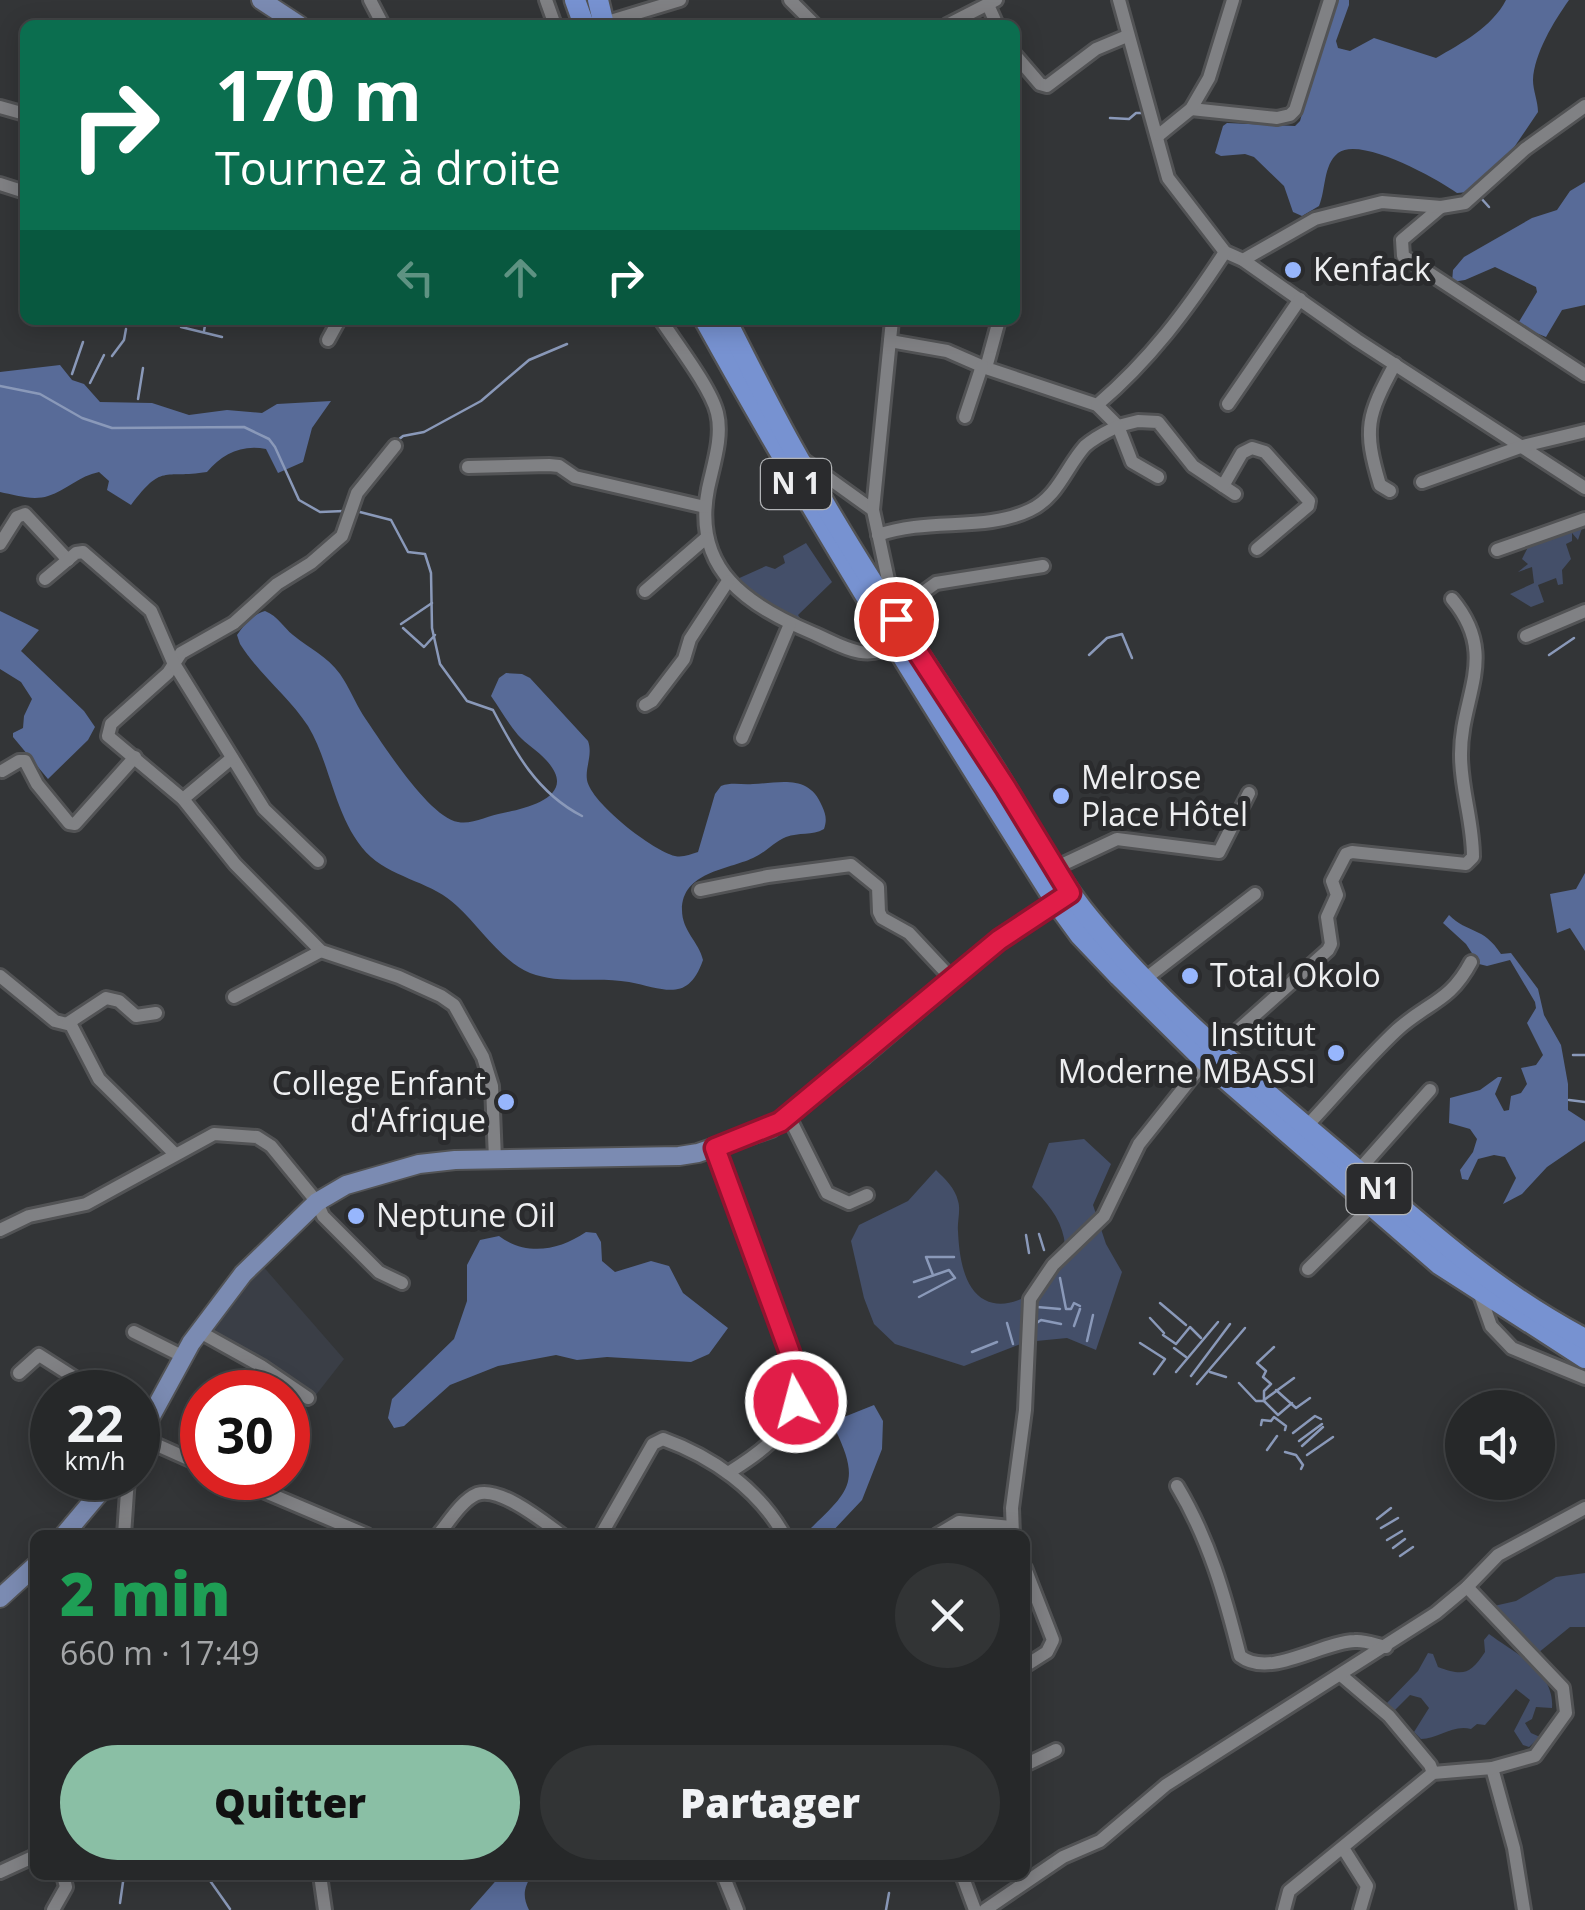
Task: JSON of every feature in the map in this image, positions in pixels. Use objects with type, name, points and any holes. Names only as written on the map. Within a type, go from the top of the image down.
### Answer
[{"type":"highway","points":[[576,0],[594,20]]},
{"type":"highway","name":"N 1","points":[[709,325],[790,474],[893,644],[1063,898],[1080,935],[1119,976],[1212,1054],[1439,1264],[1585,1358]]},
{"type":"highway","name":"N1","points":[[729,325],[797,456],[1055,868],[1063,898],[1145,979],[1212,1054],[1358,1170],[1451,1252],[1549,1320],[1585,1339]]},
{"type":"main road","points":[[261,0],[286,20]]},
{"type":"main road","points":[[160,1396],[200,1332],[243,1274],[317,1202],[346,1185],[419,1164],[679,1156],[771,1128],[999,940],[1063,898]]},
{"type":"main road","points":[[68,1530],[93,1500]]},
{"type":"main road","points":[[0,1598],[30,1571]]},
{"type":"street","points":[[611,20],[680,0]]},
{"type":"street","points":[[790,0],[810,20]]},
{"type":"street","points":[[1120,0],[1127,36],[1173,187],[1225,252],[1243,260],[1585,488]]},
{"type":"street","points":[[1159,135],[1191,109],[1212,72],[1233,0]]},
{"type":"street","points":[[1191,109],[1290,116],[1330,0]]},
{"type":"street","points":[[957,20],[992,2]]},
{"type":"street","points":[[1020,61],[1040,84],[1047,86],[1096,49],[1127,36]]},
{"type":"street","points":[[1243,260],[1315,219],[1382,202],[1441,207],[1466,203],[1525,149],[1585,106]]},
{"type":"street","points":[[1441,207],[1402,240],[1403,256],[1585,375]]},
{"type":"street","points":[[1096,405],[1136,372],[1156,349],[1225,252]]},
{"type":"street","points":[[1228,404],[1300,299]]},
{"type":"street","points":[[328,340],[336,325]]},
{"type":"street","points":[[664,325],[716,407],[719,435],[704,506],[706,538],[710,554],[728,581],[790,624],[869,654],[893,644]]},
{"type":"street","points":[[885,598],[888,580],[873,510],[892,325]]},
{"type":"street","points":[[965,417],[997,325]]},
{"type":"street","points":[[890,340],[947,352],[1096,405],[1118,426],[1132,462],[1158,477]]},
{"type":"street","points":[[1390,491],[1380,485],[1367,443],[1377,398],[1395,364]]},
{"type":"street","points":[[878,535],[908,525],[1008,520],[1032,510],[1050,497],[1095,437],[1138,421],[1158,422],[1193,466],[1229,490],[1242,453],[1252,448],[1265,452],[1309,501],[1257,549]]},
{"type":"street","points":[[1422,482],[1523,446],[1585,430]]},
{"type":"street","points":[[395,446],[354,499],[342,536],[312,563],[277,584],[234,623],[181,653],[168,673],[108,729],[110,739],[183,799],[236,864],[321,952],[399,977],[454,1005],[482,1057],[492,1086],[495,1160]]},
{"type":"street","points":[[797,456],[873,510]]},
{"type":"street","points":[[468,467],[559,466],[575,477],[704,506]]},
{"type":"street","points":[[0,544],[17,517],[25,514],[68,560]]},
{"type":"street","points":[[1497,550],[1585,518]]},
{"type":"street","points":[[645,591],[706,538]]},
{"type":"street","points":[[45,580],[76,552],[87,554],[151,610],[173,662],[268,815],[318,861]]},
{"type":"street","points":[[896,619],[910,600],[936,583],[1043,566]]},
{"type":"street","points":[[645,705],[684,659],[690,639],[728,581]]},
{"type":"street","points":[[1012,1530],[1030,1299],[1053,1265],[1104,1216],[1139,1144],[1212,1054],[1328,950],[1331,944],[1327,917],[1337,895],[1332,881],[1348,853],[1466,864],[1473,857],[1473,822],[1461,756],[1474,684],[1474,640],[1468,618],[1452,599]]},
{"type":"street","points":[[1526,636],[1585,611]]},
{"type":"street","points":[[742,738],[790,624]]},
{"type":"street","points":[[2,771],[25,762],[37,784],[75,824],[135,757]]},
{"type":"street","points":[[183,799],[232,758]]},
{"type":"street","points":[[1055,868],[1117,840],[1219,852],[1248,793]]},
{"type":"street","points":[[700,890],[851,865],[878,888],[882,918],[909,932],[952,980]]},
{"type":"street","points":[[1145,979],[1255,894]]},
{"type":"street","points":[[234,996],[321,952]]},
{"type":"street","points":[[1306,1127],[1401,1026],[1454,990],[1471,962]]},
{"type":"street","points":[[0,976],[55,1020],[68,1023],[106,998],[119,1001],[136,1016],[156,1013]]},
{"type":"street","points":[[68,1023],[99,1079],[174,1153]]},
{"type":"street","points":[[1358,1170],[1430,1090]]},
{"type":"street","points":[[788,1115],[827,1193],[849,1203],[867,1195]]},
{"type":"street","points":[[0,1230],[29,1216],[86,1204],[174,1153],[220,1133],[256,1137],[271,1146],[317,1202],[323,1216],[372,1265],[402,1283]]},
{"type":"street","points":[[715,1148],[790,1353],[797,1395],[790,1415],[769,1443],[728,1473]]},
{"type":"street","points":[[1308,1269],[1372,1206]]},
{"type":"street","points":[[1479,1292],[1491,1326],[1512,1348],[1585,1378]]},
{"type":"street","points":[[134,1332],[184,1357]]},
{"type":"street","points":[[200,1332],[268,1370]]},
{"type":"street","points":[[19,1373],[39,1355],[63,1370]]},
{"type":"street","points":[[604,1530],[658,1440],[668,1440],[728,1473],[759,1498],[781,1530]]},
{"type":"street","points":[[1177,1486],[1194,1514],[1223,1586],[1244,1660],[1254,1664],[1295,1659],[1353,1640],[1386,1647]]},
{"type":"street","points":[[442,1530],[470,1498],[483,1493],[522,1507],[555,1530]]},
{"type":"street","points":[[124,1530],[126,1500]]},
{"type":"street","points":[[284,1500],[355,1530]]},
{"type":"street","points":[[1030,1879],[1116,1830],[1166,1785],[1386,1647],[1468,1587],[1498,1555],[1585,1508]]},
{"type":"street","points":[[945,1530],[959,1522],[1006,1530]]},
{"type":"street","points":[[1030,1581],[1053,1640],[1047,1652],[1030,1663]]},
{"type":"street","points":[[1284,1910],[1290,1892],[1433,1773],[1492,1768],[1541,1751],[1566,1712],[1563,1688],[1504,1630],[1468,1587]]},
{"type":"street","points":[[1342,1676],[1403,1731],[1433,1773]]},
{"type":"street","points":[[1030,1759],[1056,1750]]},
{"type":"street","points":[[1492,1768],[1514,1848],[1524,1910]]},
{"type":"street","points":[[1343,1848],[1366,1886],[1360,1910]]},
{"type":"street","points":[[0,1872],[30,1858]]},
{"type":"street","points":[[53,1910],[66,1887],[64,1880]]},
{"type":"street","points":[[321,1880],[325,1910]]},
{"type":"street","points":[[725,1880],[737,1910]]},
{"type":"street","points":[[964,1880],[975,1910]]},
{"type":"street","points":[[985,1910],[1029,1880]]},
{"type":"shaded area","points":[[1339,0],[1349,0],[1349,5],[1336,41],[1338,48],[1350,51],[1374,38],[1436,58],[1485,26],[1506,0],[1569,0],[1537,59],[1533,80],[1538,112],[1500,168],[1468,192],[1457,193],[1399,161],[1349,149],[1333,158],[1319,206],[1302,216],[1293,212],[1284,186],[1254,157],[1215,153],[1227,123],[1295,126],[1300,121]]},
{"type":"shaded area","points":[[1585,182],[1585,305],[1562,310],[1546,337],[1517,325],[1537,292],[1536,287],[1495,267],[1452,282],[1453,270],[1464,257],[1532,218],[1557,210],[1570,191]]},
{"type":"shaded area","points":[[60,365],[100,402],[152,403],[189,415],[227,410],[262,413],[277,404],[331,401],[312,428],[303,462],[278,473],[266,449],[249,448],[226,455],[207,472],[157,478],[131,505],[107,490],[109,481],[99,472],[42,497],[0,492],[0,372]]},
{"type":"shaded area","points":[[1585,519],[1578,540],[1572,533],[1572,541],[1566,544],[1571,559],[1562,570],[1563,584],[1558,585],[1556,578],[1538,585],[1544,602],[1531,607],[1510,594],[1534,583],[1532,567],[1518,572],[1528,564],[1522,559],[1530,543]]},
{"type":"shaded area","points":[[806,543],[832,582],[798,615],[803,622],[778,621],[735,580],[766,566],[775,569],[785,563],[783,556]]},
{"type":"shaded area","points":[[0,611],[39,630],[21,651],[84,711],[95,727],[88,740],[48,779],[13,737],[23,728],[32,699],[21,682],[0,669]]},
{"type":"shaded area","points":[[265,611],[335,668],[406,776],[433,807],[458,822],[526,808],[547,798],[557,782],[546,760],[518,735],[491,696],[499,678],[506,673],[530,678],[588,741],[587,780],[591,790],[624,825],[665,852],[681,856],[698,852],[715,794],[721,786],[729,784],[802,785],[810,789],[822,806],[824,829],[786,837],[757,856],[708,874],[689,888],[684,897],[683,917],[703,960],[697,974],[682,988],[664,989],[617,980],[554,979],[530,973],[500,952],[448,898],[392,871],[359,843],[341,811],[308,726],[240,644],[240,631]]},
{"type":"shaded area","points":[[1585,873],[1585,951],[1570,928],[1557,933],[1550,894],[1576,889]]},
{"type":"shaded area","points":[[1449,915],[1482,934],[1501,954],[1511,953],[1538,989],[1544,1015],[1561,1045],[1568,1110],[1585,1121],[1585,1141],[1547,1167],[1522,1194],[1503,1204],[1516,1178],[1505,1157],[1478,1159],[1468,1180],[1462,1179],[1460,1170],[1477,1139],[1470,1129],[1449,1123],[1450,1098],[1480,1090],[1502,1077],[1495,1094],[1504,1111],[1509,1110],[1511,1096],[1521,1093],[1527,1084],[1521,1068],[1536,1065],[1543,1055],[1527,1023],[1536,1008],[1535,1002],[1510,960],[1487,966],[1479,964],[1466,944],[1443,923]]},
{"type":"shaded area","points":[[1084,1139],[1111,1164],[1093,1205],[1106,1244],[1122,1272],[1096,1350],[1067,1338],[1026,1342],[964,1366],[895,1344],[874,1324],[851,1241],[859,1225],[908,1201],[936,1170],[958,1201],[960,1250],[972,1288],[985,1300],[998,1304],[1026,1297],[1050,1277],[1064,1251],[1059,1223],[1032,1187],[1049,1143]]},
{"type":"shaded area","points":[[586,1232],[596,1233],[601,1242],[602,1261],[615,1272],[651,1261],[669,1266],[683,1293],[728,1328],[709,1354],[691,1362],[607,1357],[577,1360],[556,1355],[498,1366],[450,1385],[404,1426],[394,1428],[388,1418],[392,1399],[454,1339],[467,1301],[467,1265],[480,1240],[499,1236],[520,1246],[542,1249]]},
{"type":"shaded area","points":[[261,1264],[344,1359],[312,1400],[310,1370],[266,1370],[208,1332]]},
{"type":"shaded area","points":[[874,1405],[883,1421],[882,1449],[862,1500],[834,1530],[811,1530],[843,1494],[847,1484],[847,1461],[835,1429],[839,1419]]},
{"type":"shaded area","points":[[1585,1573],[1585,1627],[1570,1627],[1538,1653],[1494,1606],[1516,1601],[1556,1577]]},
{"type":"shaded area","points":[[1489,1634],[1531,1664],[1551,1695],[1552,1708],[1536,1707],[1532,1719],[1525,1723],[1531,1733],[1540,1737],[1529,1747],[1523,1745],[1514,1731],[1530,1700],[1516,1689],[1485,1725],[1421,1739],[1414,1732],[1429,1708],[1421,1698],[1410,1695],[1393,1712],[1385,1705],[1418,1671],[1428,1653],[1433,1654],[1438,1667],[1465,1672],[1485,1652],[1484,1640]]},
{"type":"shaded area","points":[[497,1880],[529,1880],[525,1892],[529,1910],[470,1910]]},
{"type":"waterway","points":[[1110,118],[1129,119],[1144,113]]},
{"type":"waterway","points":[[1480,197],[1489,207]]},
{"type":"waterway","points":[[204,331],[205,325]]},
{"type":"waterway","points":[[181,327],[222,337]]},
{"type":"waterway","points":[[112,356],[124,340],[126,329]]},
{"type":"waterway","points":[[72,374],[83,342]]},
{"type":"waterway","points":[[398,440],[424,432],[481,401],[529,360],[567,344]]},
{"type":"waterway","points":[[90,383],[104,355]]},
{"type":"waterway","points":[[138,399],[143,368]]},
{"type":"waterway","points":[[0,386],[40,394],[82,418],[112,428],[244,427],[269,439],[299,500],[320,512],[344,511]]},
{"type":"waterway","points":[[356,511],[391,520],[408,552],[425,554],[431,573],[432,628],[440,664],[467,701],[493,710],[519,756],[552,796],[582,816]]},
{"type":"waterway","points":[[401,624],[432,603]]},
{"type":"waterway","points":[[403,628],[424,647],[435,635]]},
{"type":"waterway","points":[[1089,655],[1107,638],[1122,634],[1132,658]]},
{"type":"waterway","points":[[1549,655],[1574,638]]},
{"type":"waterway","points":[[1573,1055],[1585,1055]]},
{"type":"waterway","points":[[1569,1100],[1585,1102]]},
{"type":"waterway","points":[[1039,1234],[1044,1250]]},
{"type":"waterway","points":[[1026,1235],[1029,1253]]},
{"type":"waterway","points":[[933,1275],[926,1257],[954,1257]]},
{"type":"waterway","points":[[914,1282],[949,1270],[955,1278],[919,1297]]},
{"type":"waterway","points":[[1060,1278],[1066,1309],[1074,1303],[1080,1306]]},
{"type":"waterway","points":[[1160,1303],[1186,1325]]},
{"type":"waterway","points":[[1037,1307],[1060,1309]]},
{"type":"waterway","points":[[1074,1326],[1080,1309]]},
{"type":"waterway","points":[[1087,1341],[1093,1315]]},
{"type":"waterway","points":[[1150,1318],[1164,1333]]},
{"type":"waterway","points":[[1035,1324],[1041,1320],[1061,1324]]},
{"type":"waterway","points":[[1176,1372],[1218,1322]]},
{"type":"waterway","points":[[1007,1323],[1013,1344]]},
{"type":"waterway","points":[[1191,1376],[1230,1324]]},
{"type":"waterway","points":[[1163,1335],[1176,1344],[1190,1327],[1201,1338]]},
{"type":"waterway","points":[[1197,1384],[1245,1328]]},
{"type":"waterway","points":[[972,1352],[997,1342]]},
{"type":"waterway","points":[[1140,1343],[1165,1359],[1154,1374]]},
{"type":"waterway","points":[[1264,1401],[1264,1391],[1271,1384],[1263,1377],[1266,1371],[1257,1363],[1274,1347]]},
{"type":"waterway","points":[[1174,1348],[1186,1357]]},
{"type":"waterway","points":[[1210,1372],[1226,1377]]},
{"type":"waterway","points":[[1264,1400],[1294,1378]]},
{"type":"waterway","points":[[1239,1383],[1256,1401],[1264,1401],[1278,1415],[1292,1403]]},
{"type":"waterway","points":[[1276,1390],[1296,1408],[1310,1398]]},
{"type":"waterway","points":[[1293,1433],[1315,1416],[1321,1419]]},
{"type":"waterway","points":[[1261,1425],[1262,1420],[1271,1421],[1274,1417],[1286,1426],[1285,1430]]},
{"type":"waterway","points":[[1299,1441],[1322,1424]]},
{"type":"waterway","points":[[1302,1446],[1323,1427]]},
{"type":"waterway","points":[[1267,1450],[1277,1436]]},
{"type":"waterway","points":[[1307,1455],[1333,1437]]},
{"type":"waterway","points":[[1285,1452],[1296,1455],[1303,1465],[1301,1469]]},
{"type":"waterway","points":[[1377,1519],[1391,1508]]},
{"type":"waterway","points":[[1381,1528],[1398,1518]]},
{"type":"waterway","points":[[1387,1540],[1402,1531]]},
{"type":"waterway","points":[[1393,1548],[1405,1539]]},
{"type":"waterway","points":[[1400,1556],[1413,1547]]},
{"type":"waterway","points":[[120,1903],[123,1880]]},
{"type":"waterway","points":[[210,1880],[230,1909]]},
{"type":"waterway","points":[[886,1910],[889,1893]]},
{"type":"place","name":"Kenfack","points":[[1293,270]]},
{"type":"place","name":"Melrose Place Hôtel","points":[[1061,796]]},
{"type":"place","name":"Total Okolo","points":[[1190,976]]},
{"type":"place","name":"Institut Moderne MBASSI","points":[[1336,1053]]},
{"type":"place","name":"College Enfant d'Afrique","points":[[506,1102]]},
{"type":"place","name":"Neptune Oil","points":[[356,1216]]},
{"type":"route","points":[[796,1402],[790,1353],[715,1148],[780,1122],[999,940],[1070,893],[896,619]]}]
